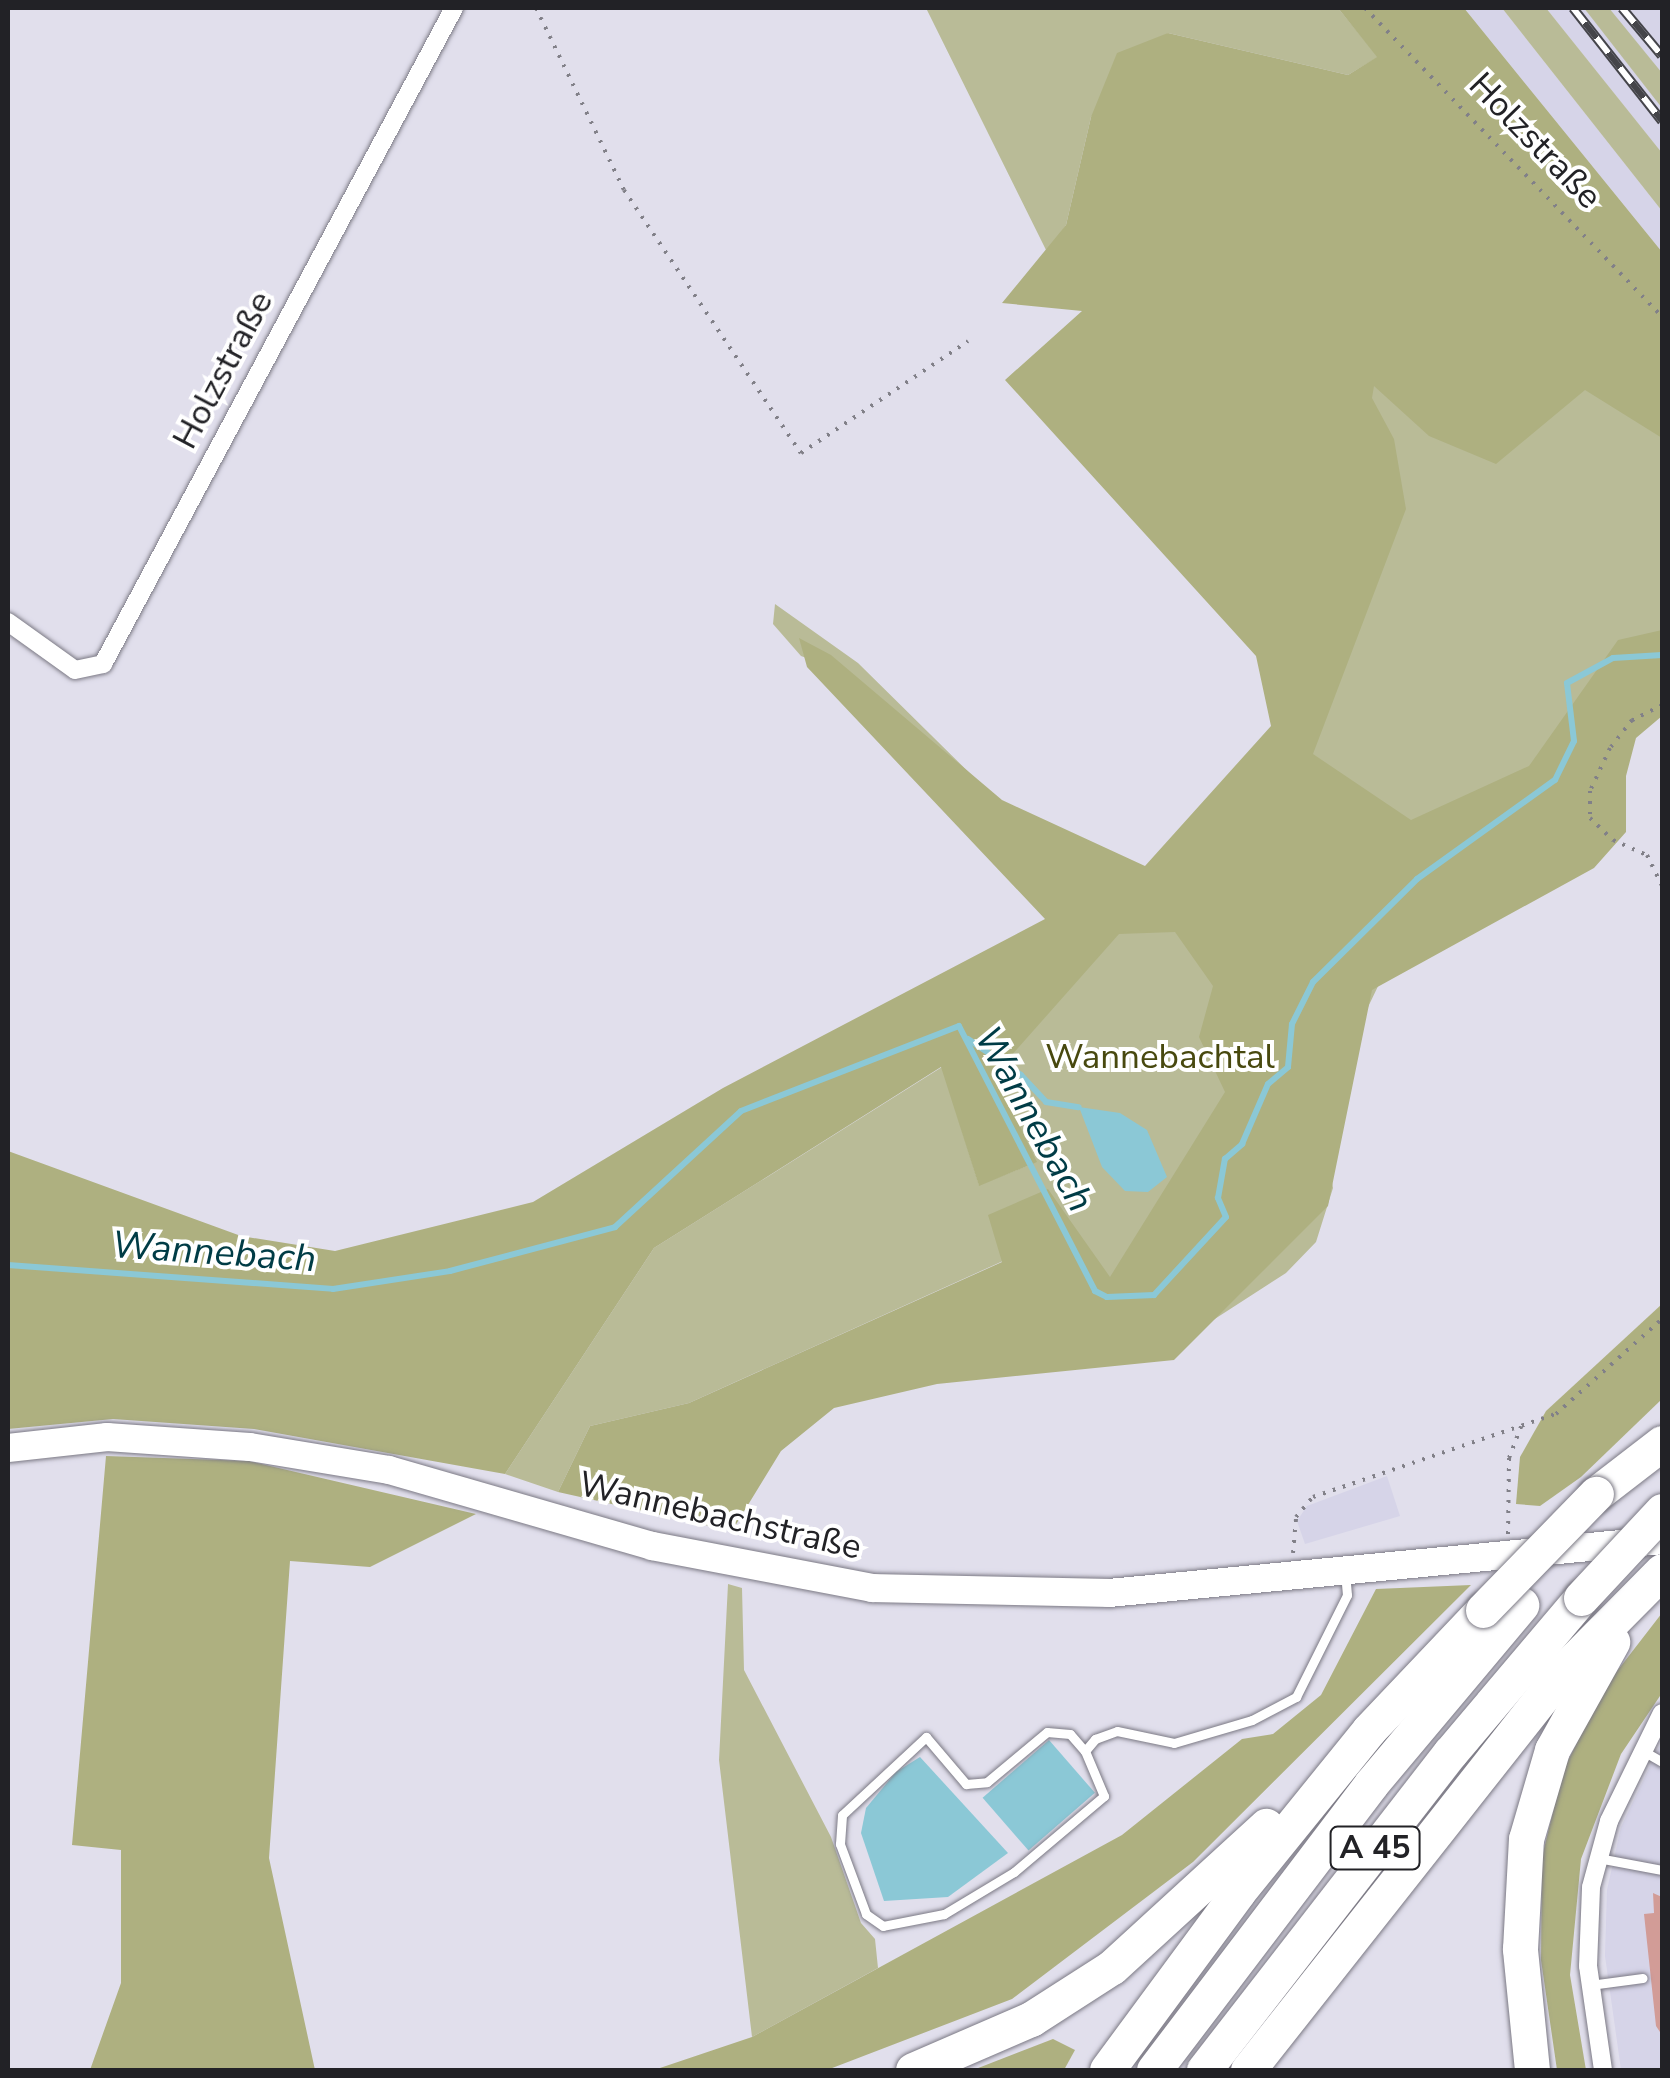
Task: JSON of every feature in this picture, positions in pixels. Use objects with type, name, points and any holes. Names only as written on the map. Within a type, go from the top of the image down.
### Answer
[{"type":"highway","name":"A 45","points":[[1154,2070],[1370,1784],[1609,1494],[1662,1446]]},
{"type":"highway","points":[[913,2070],[1031,2018],[1112,1967],[1369,1730],[1483,1610],[1609,1494]]},
{"type":"highway","name":"A 45","points":[[1204,2070],[1450,1753],[1581,1598],[1662,1510]]},
{"type":"highway","points":[[1248,2070],[1562,1672],[1653,1582]]},
{"type":"highway","points":[[1532,2070],[1520,1948],[1526,1839],[1552,1750],[1653,1582]]},
{"type":"highway","points":[[1107,2070],[1238,1892],[1369,1730]]},
{"type":"main road","name":"Wannebachstraße","points":[[8,1448],[107,1437],[250,1447],[389,1470],[652,1546],[872,1588],[1110,1594],[1662,1540]]},
{"type":"street","name":"Holzstraße","points":[[8,622],[75,670],[103,664],[454,8]]},
{"type":"street","points":[[1603,2070],[1590,1985],[1588,1912],[1598,1858],[1642,1750],[1662,1713]]},
{"type":"lane","points":[[1085,1751],[1095,1739],[1117,1731],[1174,1744],[1286,1705],[1337,1618],[1347,1595],[1345,1572]]},
{"type":"lane","points":[[1048,1732],[1070,1734],[1085,1751],[1104,1796],[1014,1872],[944,1914],[883,1926],[866,1914],[840,1844],[842,1815],[926,1737],[966,1784],[987,1782],[1048,1732]]},
{"type":"lane","points":[[1642,1750],[1662,1762]]},
{"type":"lane","points":[[1598,1858],[1662,1870]]},
{"type":"lane","points":[[1590,1985],[1643,1978]]},
{"type":"path","points":[[536,8],[624,190],[801,453],[968,342]]},
{"type":"path","name":"Holzstraße","points":[[1365,8],[1662,317]]},
{"type":"path","points":[[1662,705],[1632,720],[1610,748],[1590,791],[1590,818],[1613,840],[1647,855],[1662,886]]},
{"type":"path","points":[[1290,1578],[1296,1517],[1313,1498],[1556,1414],[1662,1320]]},
{"type":"path","points":[[1508,1557],[1509,1458],[1521,1426]]},
{"type":"shaded area","points":[[1464,8],[1502,8],[1662,211],[1662,252]]},
{"type":"shaded area","points":[[1546,8],[1662,8],[1662,153]]},
{"type":"shaded area","points":[[1387,1476],[1400,1516],[1305,1544],[1297,1521],[1307,1506]]},
{"type":"shaded area","points":[[1662,1741],[1662,2070],[1621,2070],[1605,1956],[1607,1890],[1621,1827]]},
{"type":"green space","points":[[926,8],[1338,8],[1378,57],[1348,75],[1168,33],[1091,117],[1066,225],[1048,254]]},
{"type":"green space","points":[[1338,8],[1464,8],[1662,252],[1662,438],[1585,390],[1496,464],[1429,436],[1374,386],[1372,398],[1394,439],[1406,509],[1313,754],[1411,820],[1529,766],[1618,640],[1662,630],[1662,716],[1636,738],[1626,776],[1626,832],[1594,868],[1372,990],[1328,1206],[1174,1360],[937,1384],[834,1408],[781,1451],[732,1531],[558,1492],[590,1426],[689,1403],[1002,1262],[988,1215],[1048,1189],[1110,1277],[1225,1092],[1199,1037],[1213,986],[1175,932],[1119,934],[995,1074],[1037,1162],[979,1186],[941,1067],[654,1248],[505,1474],[254,1429],[113,1419],[8,1429],[8,1151],[241,1236],[335,1251],[533,1202],[723,1088],[1045,919],[807,667],[799,638],[831,655],[1002,800],[1145,866],[1271,726],[1256,656],[1005,380],[1082,311],[1002,303],[1066,225],[1091,117],[1117,53],[1168,33],[1348,75],[1377,57]]},
{"type":"green space","points":[[1502,8],[1546,8],[1662,153],[1662,211]]},
{"type":"green space","points":[[1584,8],[1609,8],[1662,73],[1662,108]]},
{"type":"green space","name":"Wannebachtal","points":[[1662,354],[1662,698],[1381,980],[1320,1107],[1333,1188],[1316,1242],[1286,1273],[1159,1355],[1003,1261],[689,1403],[590,1426],[558,1492],[505,1474],[654,1248],[942,1067],[979,1185],[1027,1166],[960,1035],[1058,924],[820,663],[801,656],[773,624],[775,604],[858,663],[1003,806],[1140,873],[1281,756],[1302,377],[1561,372]]},
{"type":"green space","points":[[1662,1304],[1662,1399],[1581,1477],[1540,1506],[1516,1504],[1520,1457],[1546,1411]]},
{"type":"green space","points":[[106,1456],[249,1461],[476,1514],[370,1567],[290,1561],[269,1858],[315,2070],[90,2070],[121,1983],[121,1850],[72,1845]]},
{"type":"green space","points":[[728,1584],[742,1588],[744,1670],[831,1837],[861,1923],[875,1939],[878,1968],[752,2037],[719,1760]]},
{"type":"green space","points":[[1471,1585],[1193,1862],[1012,1999],[827,2070],[654,2070],[752,2037],[1122,1835],[1242,1739],[1273,1734],[1321,1695],[1376,1589]]},
{"type":"green space","points":[[1662,1613],[1662,1693],[1621,1754],[1581,1859],[1570,1975],[1586,2070],[1557,2070],[1541,1960],[1542,1857],[1563,1771],[1604,1688]]},
{"type":"green space","points":[[1053,2039],[1075,2050],[1064,2070],[973,2070]]},
{"type":"water","points":[[1079,1107],[1120,1113],[1147,1130],[1167,1177],[1148,1192],[1125,1191],[1102,1167]]},
{"type":"water","points":[[1049,1740],[1095,1793],[1029,1851],[983,1798]]},
{"type":"water","points":[[920,1757],[1008,1853],[948,1897],[884,1901],[861,1833],[866,1808],[896,1772]]},
{"type":"building","points":[[1653,1893],[1662,1897],[1662,2035],[1656,2026],[1644,1914],[1654,1913]]},
{"type":"waterway","name":"Wannebach","points":[[8,1265],[333,1289],[450,1271],[615,1227],[741,1111],[959,1026],[1095,1291],[1107,1297],[1154,1295],[1226,1217],[1218,1198],[1225,1159],[1242,1144],[1268,1084],[1288,1067],[1292,1024],[1313,982],[1417,879],[1555,780],[1574,741],[1567,683],[1613,658],[1662,655]]},
{"type":"waterway","points":[[968,1039],[1021,1075],[1046,1102],[1079,1107]]},
{"type":"railway","points":[[1573,8],[1662,121]]},
{"type":"railway","points":[[1622,8],[1662,56]]}]
